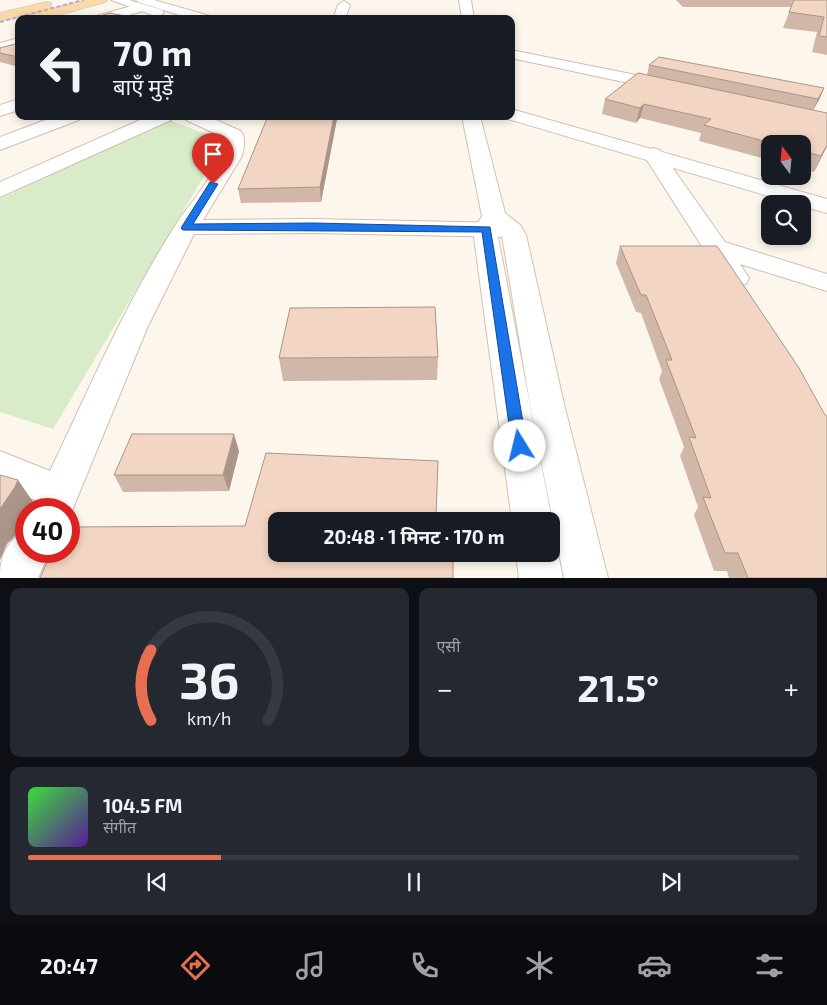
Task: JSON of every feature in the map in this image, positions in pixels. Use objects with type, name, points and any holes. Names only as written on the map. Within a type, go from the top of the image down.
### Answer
[{"type":"main road","points":[[0,18],[70,0]]},
{"type":"main road","points":[[44,15],[101,0]]},
{"type":"main road","points":[[0,26],[15,22]]},
{"type":"street","points":[[465,0],[467,15]]},
{"type":"street","points":[[108,15],[134,2],[189,15]]},
{"type":"street","points":[[134,2],[166,15]]},
{"type":"street","points":[[340,15],[344,5]]},
{"type":"street","points":[[0,48],[15,43]]},
{"type":"street","points":[[515,55],[682,90]]},
{"type":"street","points":[[515,103],[761,172]]},
{"type":"street","points":[[0,110],[15,105]]},
{"type":"street","points":[[515,115],[827,206]]},
{"type":"street","points":[[0,144],[63,120]]},
{"type":"street","points":[[0,190],[156,120]]},
{"type":"street","points":[[59,498],[133,326],[186,228],[232,156],[235,144],[234,135],[225,129],[202,120]]},
{"type":"street","points":[[472,120],[497,225],[547,404],[586,578]]},
{"type":"street","points":[[653,154],[748,296]]},
{"type":"street","points":[[807,185],[827,191]]},
{"type":"street","points":[[186,228],[497,225]]},
{"type":"street","points":[[497,225],[488,247],[531,512]]},
{"type":"street","points":[[714,247],[827,283]]},
{"type":"street","points":[[0,467],[50,498]]},
{"type":"street","points":[[538,562],[541,578]]},
{"type":"street","points":[[14,578],[22,563]]},
{"type":"green space","points":[[169,120],[225,141],[53,429],[0,412],[0,199]]},
{"type":"building","points":[[794,0],[827,0],[827,37],[819,36],[824,17],[789,12]]},
{"type":"building","points":[[110,13],[120,15],[103,15]]},
{"type":"building","points":[[15,44],[15,56],[0,53],[0,48]]},
{"type":"building","points":[[659,57],[824,88],[818,99],[649,65]]},
{"type":"building","points":[[638,73],[827,113],[827,145],[821,156],[811,153],[811,135],[761,135],[761,140],[704,125],[711,119],[644,104],[640,108],[605,99]]},
{"type":"building","points":[[266,120],[333,120],[320,187],[238,189]]},
{"type":"building","points":[[620,246],[717,246],[799,368],[827,416],[827,578],[748,578],[738,553],[725,553],[703,497],[711,498],[689,437],[696,438],[666,360],[672,360],[646,295],[641,295]]},
{"type":"building","points":[[435,307],[438,357],[279,358],[290,308]]},
{"type":"building","points":[[132,434],[234,434],[223,475],[114,475]]},
{"type":"building","points":[[266,453],[438,461],[436,512],[268,512],[268,562],[453,562],[453,578],[40,578],[47,563],[80,563],[80,527],[245,526]]},
{"type":"building","points":[[0,475],[18,480],[0,509]]},
{"type":"railway","points":[[26,15],[83,0]]},
{"type":"railway","points":[[0,22],[15,18]]},
{"type":"route","points":[[213,184],[186,228],[313,226],[487,229],[486,237],[520,446]]}]
